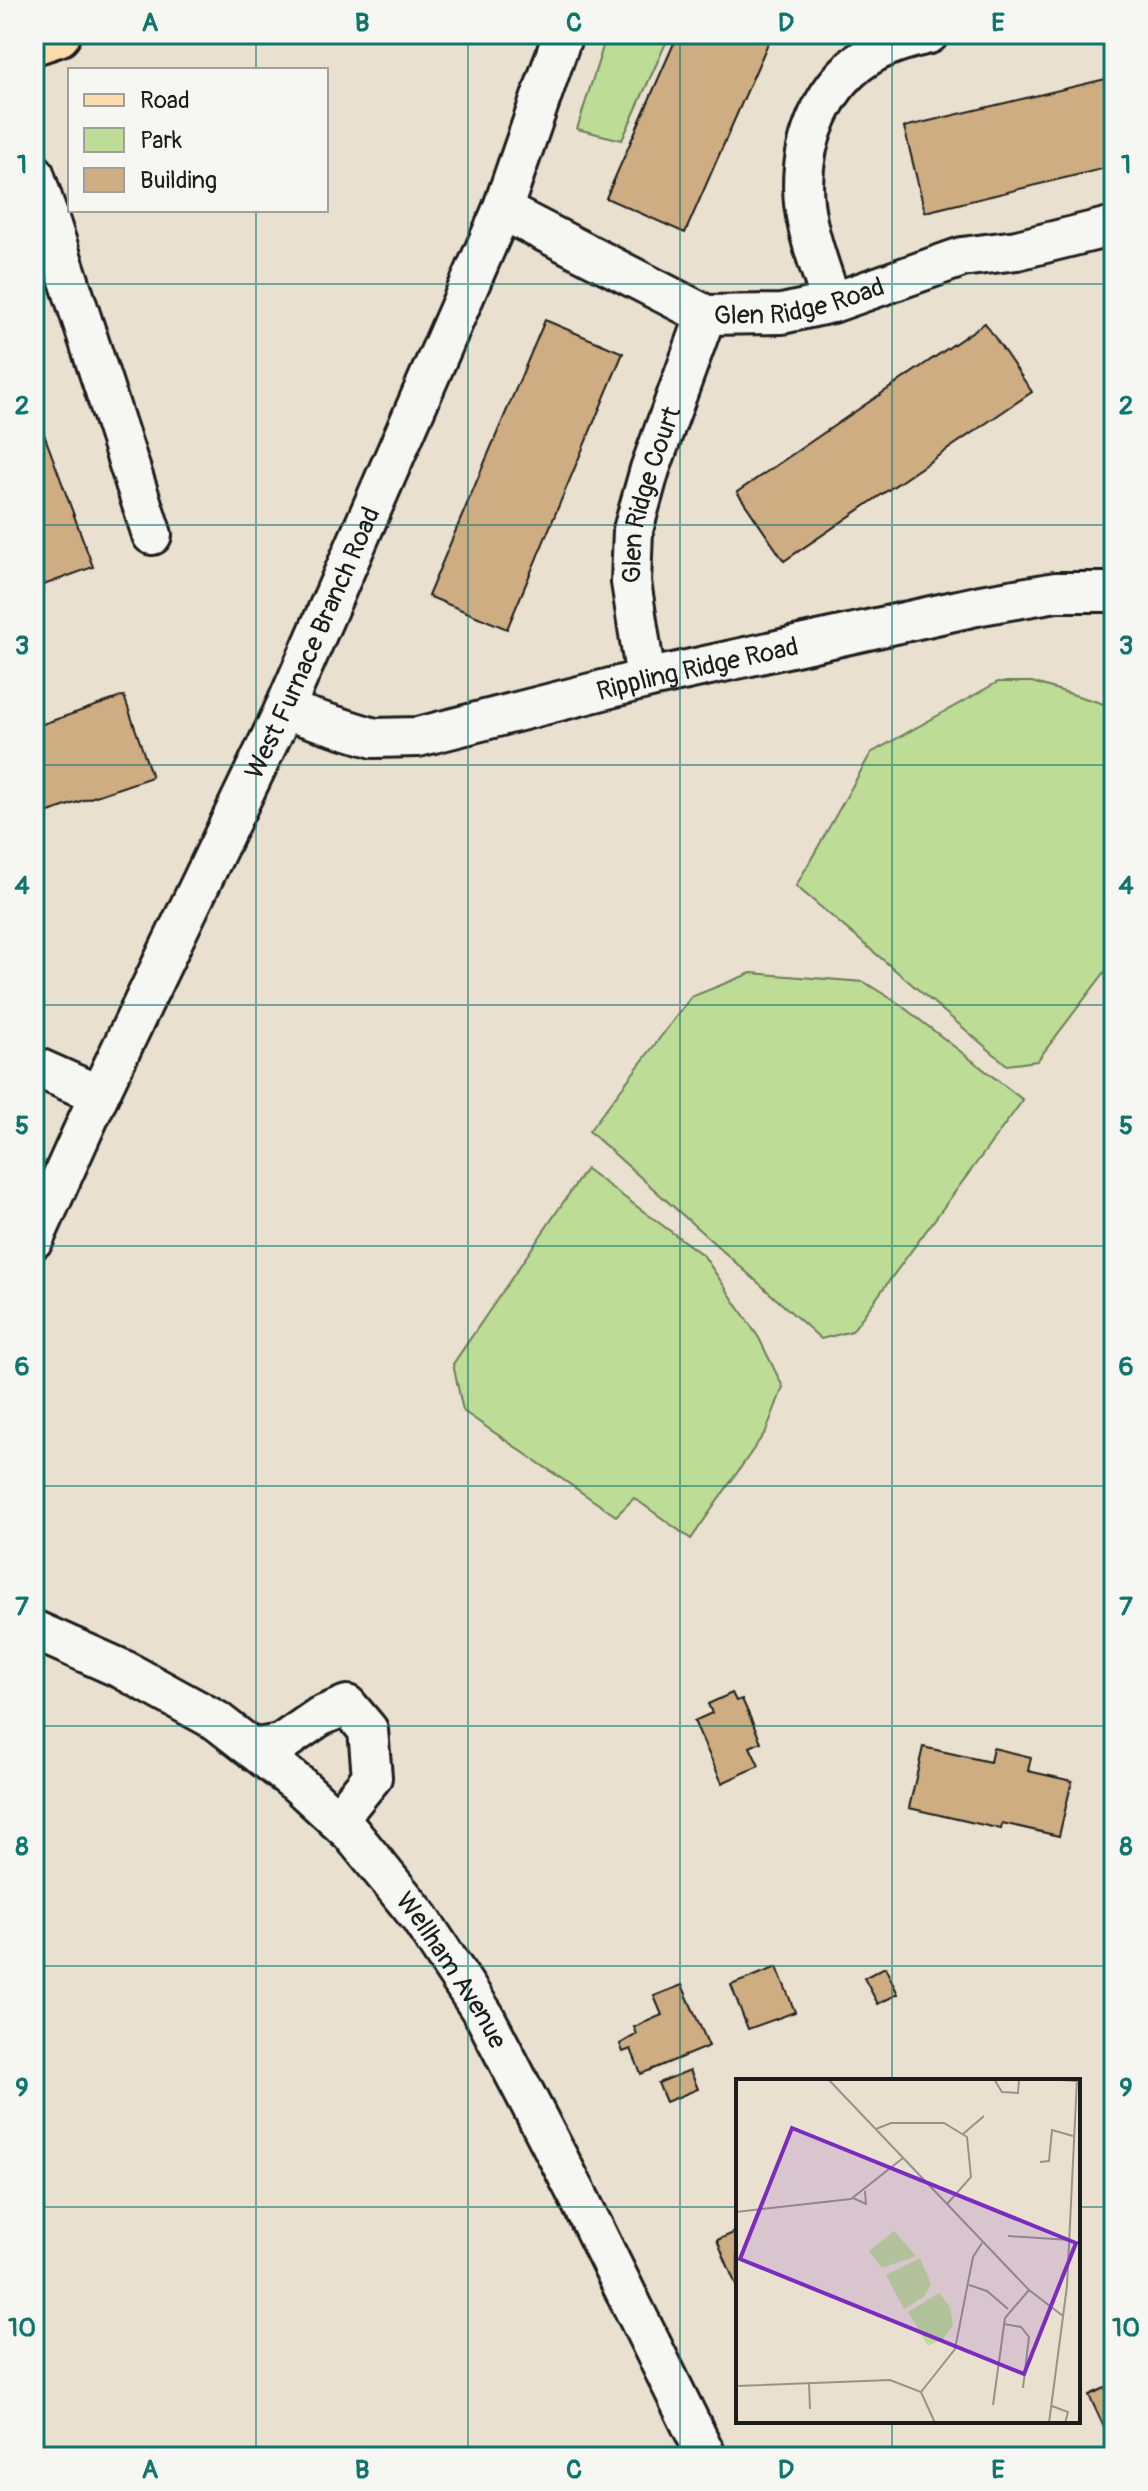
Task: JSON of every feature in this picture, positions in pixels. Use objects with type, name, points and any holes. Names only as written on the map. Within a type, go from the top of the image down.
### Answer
[{"type":"main road","points":[[34,42],[58,34]]},
{"type":"street","name":"West Furnace Branch Road","points":[[34,1239],[99,1095],[284,710],[502,210],[563,34]]},
{"type":"street","points":[[832,303],[810,236],[804,200],[805,159],[815,122],[829,95],[850,69],[876,51],[929,34]]},
{"type":"street","points":[[34,173],[152,535]]},
{"type":"street","name":"Glen Ridge Road","points":[[502,210],[706,315],[782,314],[832,303],[962,257],[1017,250],[1114,226]]},
{"type":"street","name":"Glen Ridge Court","points":[[646,679],[631,582],[633,530],[650,469],[706,315]]},
{"type":"street","name":"Rippling Ridge Road","points":[[284,710],[374,738],[418,737],[646,679],[981,605],[1056,592],[1114,592]]},
{"type":"street","points":[[34,1066],[99,1095]]},
{"type":"street","name":"Wellham Avenue","points":[[34,1630],[124,1670],[217,1721],[298,1784],[351,1833],[420,1918],[484,2015],[577,2194],[707,2457]]},
{"type":"street","points":[[253,1749],[280,1744],[319,1717],[347,1705],[368,1730],[372,1777],[337,1820]]},
{"type":"green space","points":[[607,34],[670,34],[622,140],[577,129]]},
{"type":"green space","points":[[998,682],[1032,682],[1114,707],[1114,960],[1037,1061],[1007,1065],[796,886],[871,753]]},
{"type":"green space","points":[[751,973],[864,982],[898,1003],[1023,1100],[852,1331],[821,1339],[589,1131],[691,997]]},
{"type":"green space","points":[[586,1169],[704,1256],[759,1338],[783,1387],[766,1431],[691,1539],[634,1498],[616,1516],[463,1411],[453,1364]]},
{"type":"building","points":[[678,34],[772,34],[685,233],[606,198]]},
{"type":"building","points":[[1114,77],[1114,166],[925,212],[904,127]]},
{"type":"building","points":[[545,320],[623,353],[507,629],[428,596]]},
{"type":"building","points":[[985,323],[1032,392],[784,561],[737,492]]},
{"type":"building","points":[[34,407],[93,567],[41,586],[34,567]]},
{"type":"building","points":[[124,696],[152,777],[34,817],[34,727]]},
{"type":"building","points":[[732,1693],[736,1701],[742,1699],[761,1742],[750,1747],[759,1766],[722,1783],[694,1721],[712,1713],[708,1704]]},
{"type":"building","points":[[923,1747],[990,1762],[993,1748],[1031,1757],[1028,1771],[1072,1781],[1059,1836],[1002,1823],[1001,1829],[909,1808]]},
{"type":"building","points":[[777,1967],[795,2012],[748,2029],[731,1985]]},
{"type":"building","points":[[885,1967],[898,1994],[878,2004],[864,1978]]},
{"type":"building","points":[[682,1985],[709,2046],[641,2074],[631,2049],[623,2052],[620,2044],[637,2034],[634,2027],[662,2015],[654,1996]]},
{"type":"building","points":[[690,2070],[698,2089],[666,2102],[658,2083]]},
{"type":"building","points":[[736,2232],[736,2285],[717,2240]]},
{"type":"building","points":[[1114,2384],[1114,2439],[1110,2440],[1089,2395]]}]
